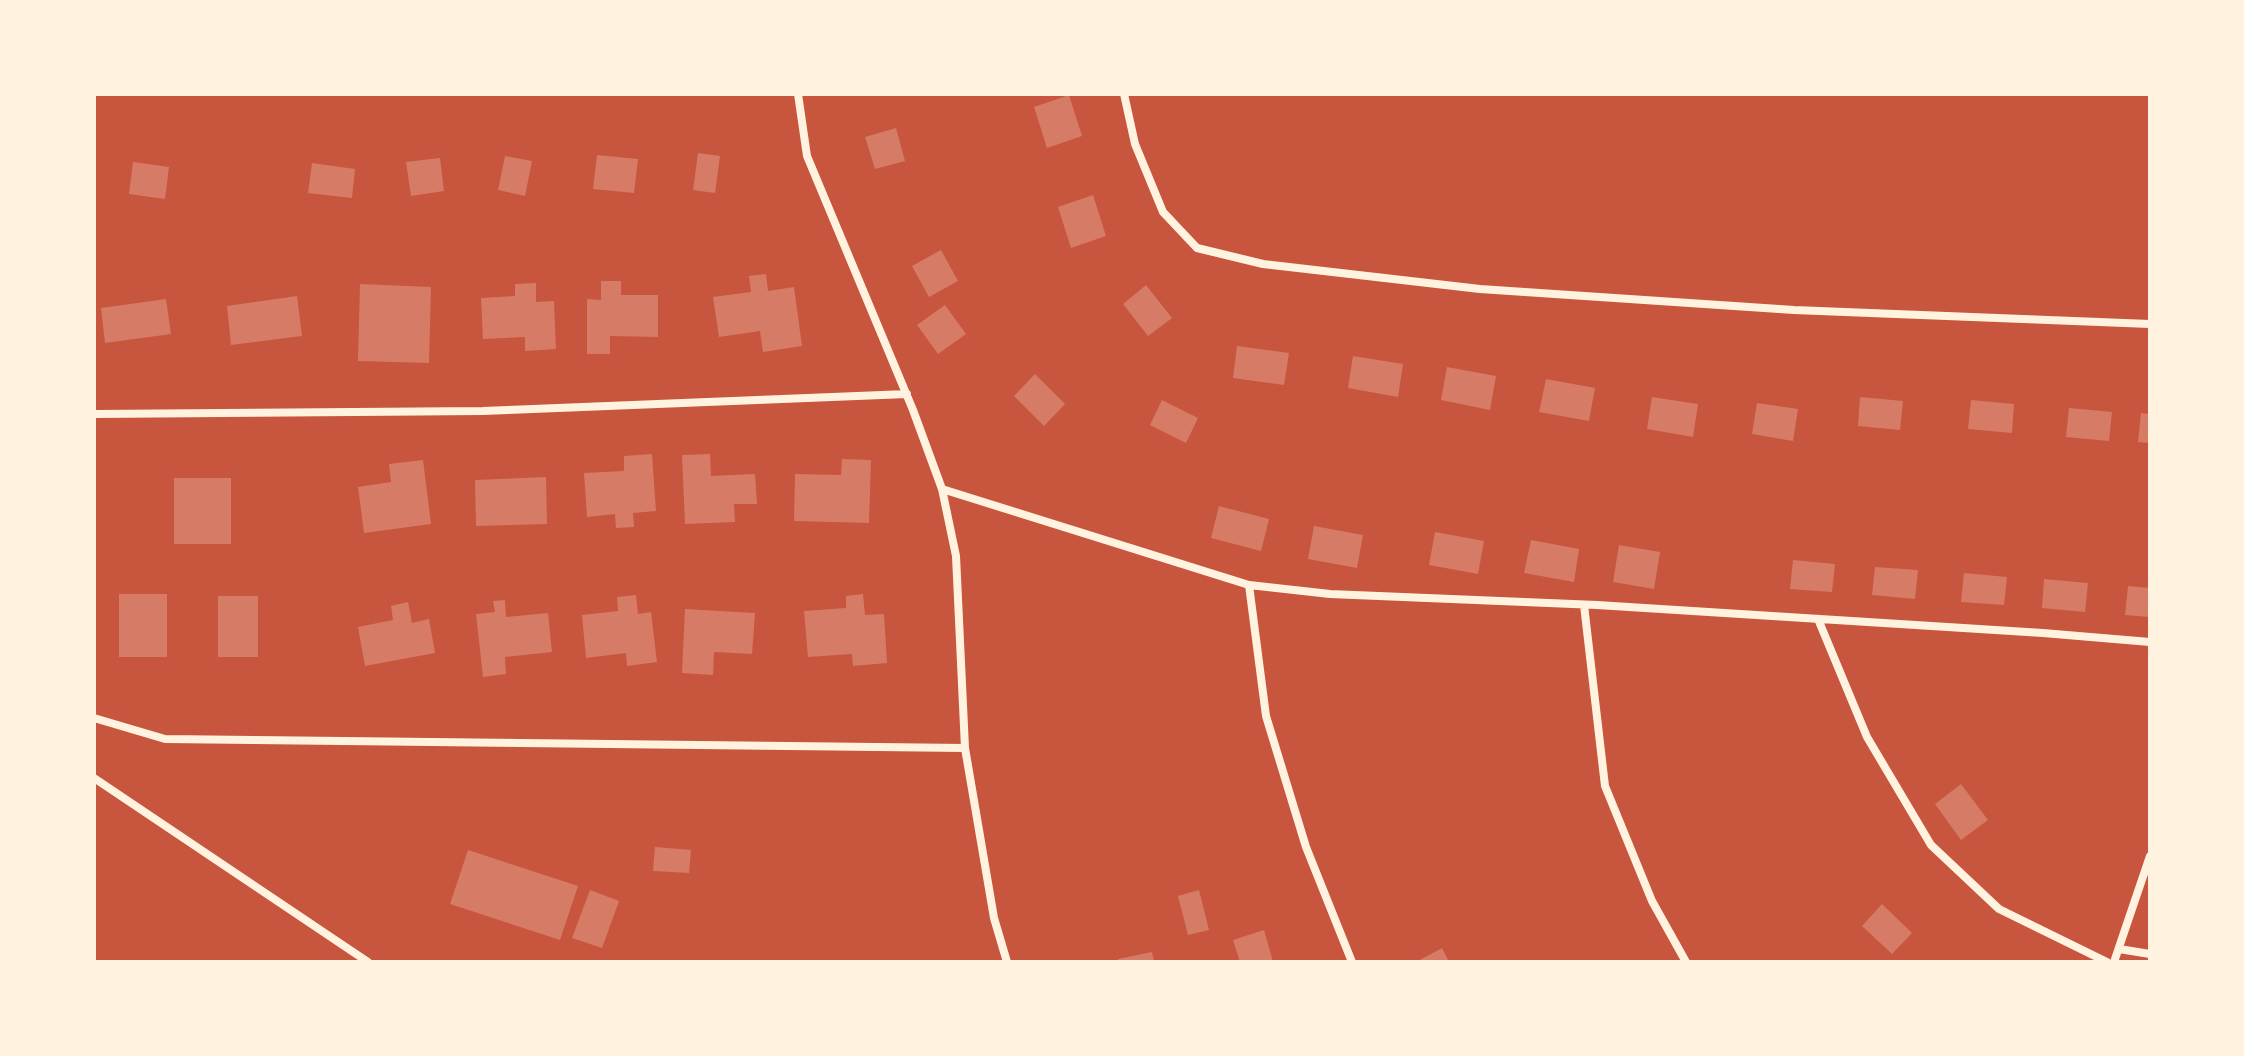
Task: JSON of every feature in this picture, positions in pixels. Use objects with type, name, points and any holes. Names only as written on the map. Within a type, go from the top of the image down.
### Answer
[{"type":"street","points":[[798,94],[807,156],[907,394],[942,489],[956,556],[965,748],[994,918],[1007,962]]},
{"type":"street","points":[[1124,94],[1135,144],[1163,212],[1197,248],[1263,264],[1480,289],[1794,310],[2150,324]]},
{"type":"street","points":[[94,414],[483,411],[907,394]]},
{"type":"street","points":[[942,489],[1249,585],[1330,594],[1584,605],[2150,642]]},
{"type":"street","points":[[1249,585],[1266,716],[1306,847],[1352,962]]},
{"type":"street","points":[[1584,605],[1605,786],[1652,901],[1686,962]]},
{"type":"street","points":[[1818,619],[1867,737],[1931,845],[1999,909],[2107,962]]},
{"type":"street","points":[[94,718],[165,739],[965,748]]},
{"type":"street","points":[[94,778],[368,962]]},
{"type":"street","points":[[2114,962],[2150,856]]},
{"type":"street","points":[[2119,949],[2150,954]]},
{"type":"building","points":[[1069,95],[1082,136],[1047,148],[1034,107]]},
{"type":"building","points":[[896,128],[905,161],[875,169],[865,137]]},
{"type":"building","points":[[698,153],[720,156],[715,193],[693,190]]},
{"type":"building","points":[[597,155],[638,159],[634,193],[593,189]]},
{"type":"building","points":[[505,156],[532,161],[525,196],[498,190]]},
{"type":"building","points":[[440,158],[444,191],[411,196],[406,162]]},
{"type":"building","points":[[133,162],[169,167],[165,199],[129,194]]},
{"type":"building","points":[[312,163],[355,169],[352,198],[308,193]]},
{"type":"building","points":[[1093,195],[1106,236],[1071,248],[1058,207]]},
{"type":"building","points":[[941,250],[958,281],[929,297],[912,266]]},
{"type":"building","points":[[766,274],[768,291],[794,287],[802,346],[763,352],[760,331],[719,337],[713,297],[751,292],[749,276]]},
{"type":"building","points":[[601,281],[621,281],[621,295],[658,295],[658,337],[610,336],[610,354],[587,354],[587,299],[601,300]]},
{"type":"building","points":[[536,283],[536,302],[554,301],[556,349],[525,351],[525,337],[483,339],[481,298],[515,296],[515,284]]},
{"type":"building","points":[[360,284],[431,287],[429,363],[358,361]]},
{"type":"building","points":[[1146,285],[1172,318],[1148,336],[1123,304]]},
{"type":"building","points":[[297,296],[302,336],[231,345],[227,306]]},
{"type":"building","points":[[166,299],[171,334],[105,343],[101,308]]},
{"type":"building","points":[[945,305],[966,334],[938,354],[917,325]]},
{"type":"building","points":[[1237,346],[1289,353],[1284,385],[1233,378]]},
{"type":"building","points":[[1353,356],[1403,364],[1398,397],[1348,388]]},
{"type":"building","points":[[1447,367],[1496,376],[1490,410],[1441,400]]},
{"type":"building","points":[[1035,374],[1065,404],[1044,426],[1014,396]]},
{"type":"building","points":[[1546,379],[1595,388],[1589,421],[1539,412]]},
{"type":"building","points":[[1652,397],[1698,404],[1693,437],[1647,429]]},
{"type":"building","points":[[1860,397],[1903,401],[1900,430],[1858,426]]},
{"type":"building","points":[[1162,400],[1198,418],[1186,443],[1150,425]]},
{"type":"building","points":[[1971,400],[2014,404],[2012,433],[1968,429]]},
{"type":"building","points":[[1757,403],[1798,409],[1793,441],[1752,434]]},
{"type":"building","points":[[2069,408],[2112,412],[2109,441],[2066,437]]},
{"type":"building","points":[[2141,413],[2150,414],[2150,443],[2138,442]]},
{"type":"building","points":[[652,454],[656,511],[633,513],[634,527],[616,528],[615,514],[587,517],[584,473],[624,471],[624,456]]},
{"type":"building","points":[[710,454],[711,476],[755,474],[757,504],[734,504],[735,522],[685,524],[682,455]]},
{"type":"building","points":[[842,459],[871,460],[869,523],[794,521],[795,474],[841,475]]},
{"type":"building","points":[[423,460],[431,524],[364,533],[358,487],[391,482],[389,464]]},
{"type":"building","points":[[546,477],[547,524],[476,526],[475,480]]},
{"type":"building","points":[[174,478],[231,478],[231,544],[174,544]]},
{"type":"building","points":[[1219,506],[1269,519],[1261,551],[1211,538]]},
{"type":"building","points":[[1314,526],[1363,535],[1357,568],[1308,559]]},
{"type":"building","points":[[1435,532],[1484,541],[1478,574],[1429,565]]},
{"type":"building","points":[[1531,540],[1579,549],[1574,582],[1524,573]]},
{"type":"building","points":[[1619,545],[1660,552],[1654,589],[1613,582]]},
{"type":"building","points":[[1793,560],[1835,564],[1832,592],[1790,589]]},
{"type":"building","points":[[1875,567],[1918,570],[1915,599],[1872,595]]},
{"type":"building","points":[[1964,573],[2007,577],[2004,605],[1961,602]]},
{"type":"building","points":[[2044,579],[2088,583],[2085,612],[2042,608]]},
{"type":"building","points":[[2128,586],[2150,588],[2150,617],[2125,615]]},
{"type":"building","points":[[119,594],[167,594],[167,657],[119,657]]},
{"type":"building","points":[[863,594],[865,615],[884,614],[887,663],[853,666],[852,654],[808,657],[804,611],[846,608],[846,596]]},
{"type":"building","points":[[636,595],[638,614],[651,612],[657,662],[627,666],[626,653],[586,658],[582,615],[618,611],[617,597]]},
{"type":"building","points":[[218,596],[258,596],[258,657],[218,657]]},
{"type":"building","points":[[505,600],[506,617],[548,613],[552,652],[505,657],[506,674],[483,677],[476,614],[495,612],[493,601]]},
{"type":"building","points":[[408,602],[412,623],[429,619],[435,653],[365,666],[358,627],[393,620],[391,606]]},
{"type":"building","points":[[685,609],[755,613],[752,654],[714,652],[713,675],[682,673]]},
{"type":"building","points":[[1961,784],[1988,820],[1961,840],[1935,804]]},
{"type":"building","points":[[655,847],[691,850],[689,873],[653,871]]},
{"type":"building","points":[[468,850],[578,886],[560,940],[450,904]]},
{"type":"building","points":[[590,890],[619,901],[602,948],[572,938]]},
{"type":"building","points":[[1199,890],[1209,930],[1188,935],[1178,896]]},
{"type":"building","points":[[1882,904],[1912,933],[1892,954],[1862,926]]},
{"type":"building","points":[[1264,930],[1273,962],[1240,962],[1233,940]]},
{"type":"building","points":[[1442,948],[1449,962],[1416,962]]},
{"type":"building","points":[[1152,952],[1154,962],[1119,962],[1118,959]]}]
